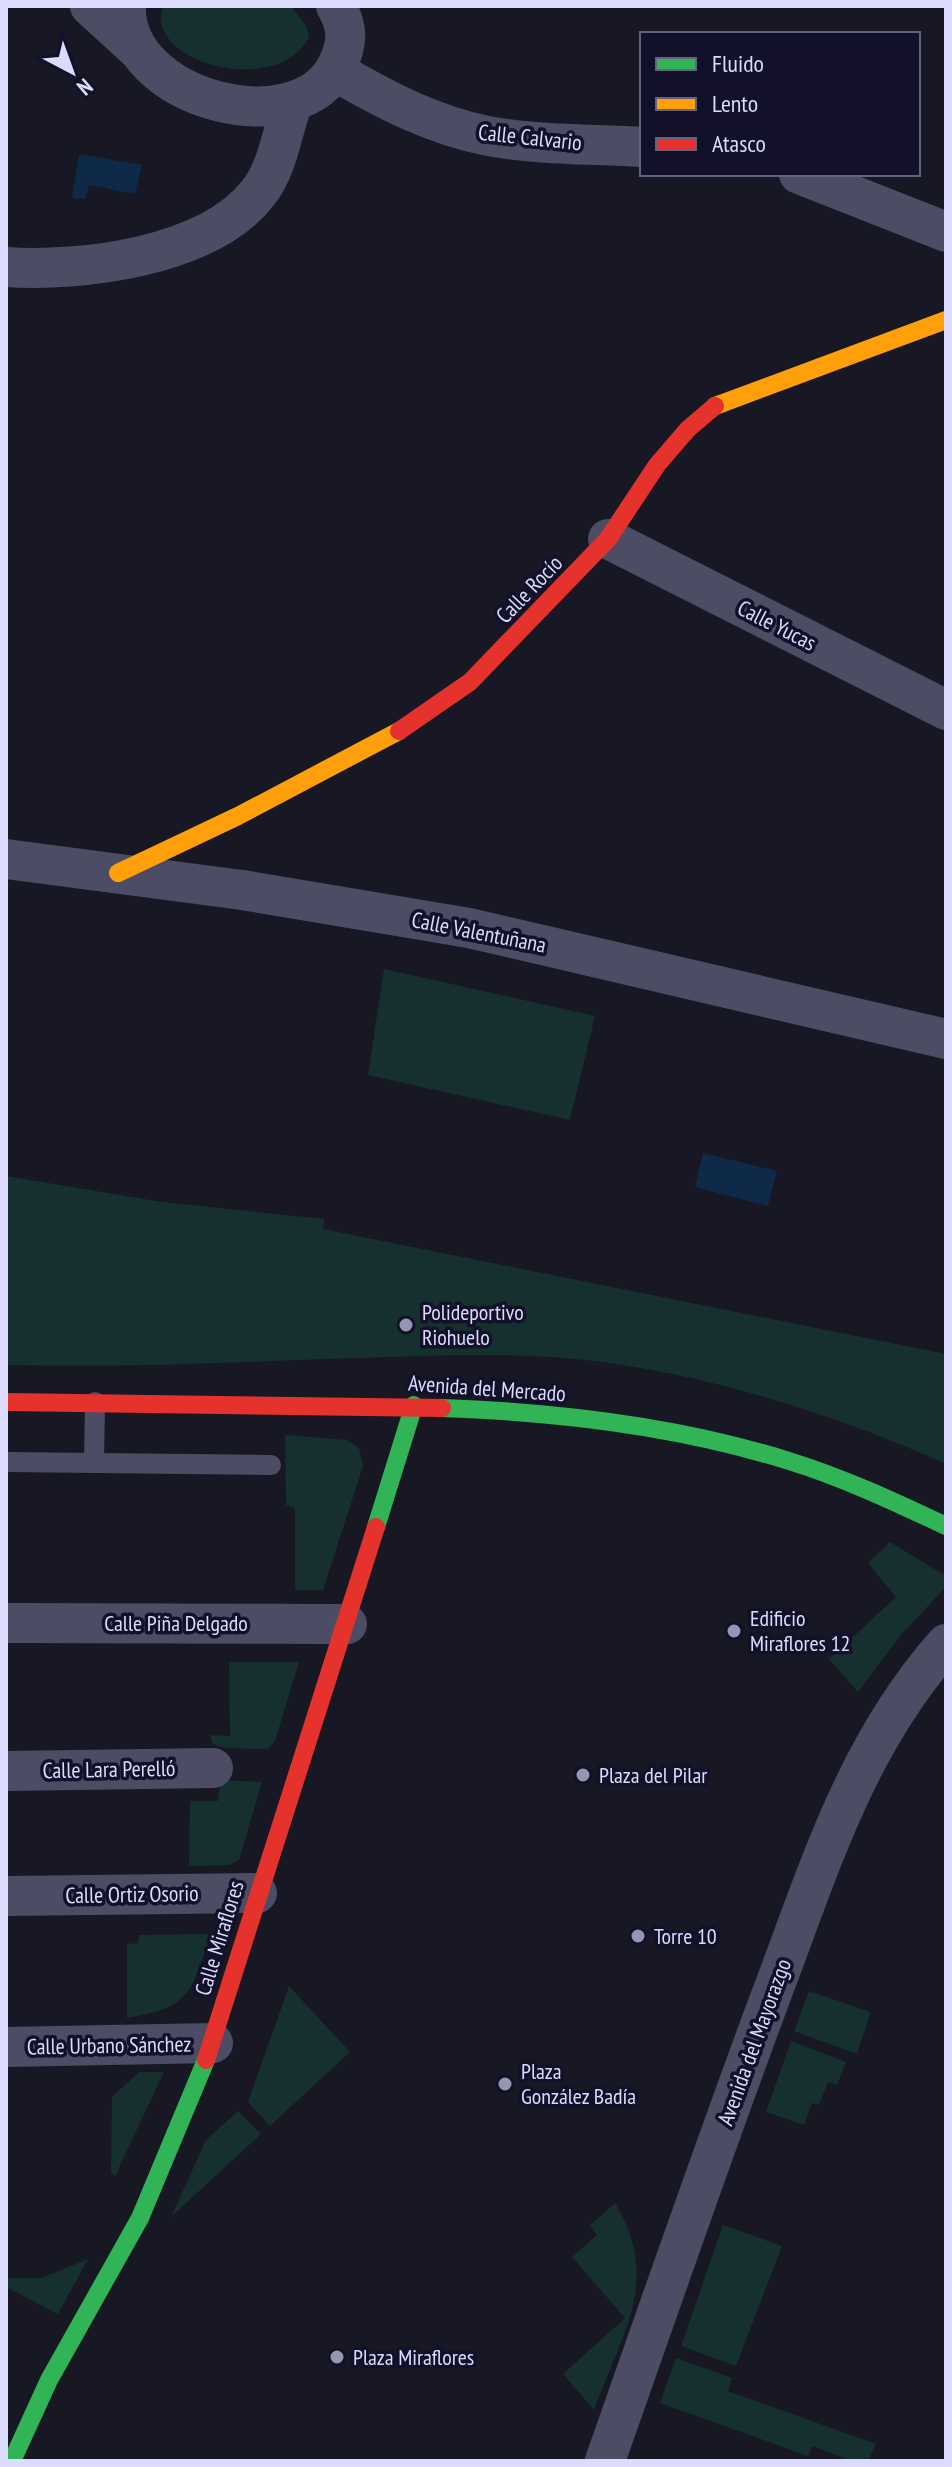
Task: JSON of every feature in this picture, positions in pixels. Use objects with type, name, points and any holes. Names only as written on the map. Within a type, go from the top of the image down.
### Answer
[{"type":"street","points":[[90,6],[163,77],[204,97],[251,105],[293,102],[310,94],[335,71],[343,53],[345,12]]},
{"type":"street","points":[[126,6],[130,33],[137,49]]},
{"type":"street","name":"Calle Calvario","points":[[335,71],[390,103],[424,117],[489,136],[640,147]]},
{"type":"street","points":[[6,267],[91,267],[175,246],[213,228],[247,206],[259,192],[293,102]]},
{"type":"street","points":[[804,176],[946,232]]},
{"type":"street","name":"Calle Rocío","points":[[118,873],[252,809],[398,732],[470,682],[608,539],[657,465],[688,429],[720,401],[946,320]]},
{"type":"street","name":"Calle Yucas","points":[[608,539],[946,710]]},
{"type":"street","name":"Calle Valentuñana","points":[[6,859],[118,873],[469,928],[946,1039]]},
{"type":"street","name":"Avenida del Mercado","points":[[6,1402],[414,1405],[609,1422],[740,1448],[861,1487],[946,1526]]},
{"type":"street","name":"Calle Miraflores","points":[[12,2461],[49,2380],[140,2218],[213,2043],[257,1893],[347,1624],[414,1405]]},
{"type":"street","name":"Calle Piña Delgado","points":[[6,1623],[347,1624]]},
{"type":"street","name":"Avenida del Mayorazgo","points":[[605,2461],[725,2119],[855,1780],[904,1694],[946,1644]]},
{"type":"street","name":"Calle Lara Perelló","points":[[6,1771],[213,1768]]},
{"type":"street","name":"Calle Ortiz Osorio","points":[[6,1896],[257,1893]]},
{"type":"street","name":"Calle Urbano Sánchez","points":[[6,2047],[213,2043]]},
{"type":"lane","points":[[94,1463],[95,1402]]},
{"type":"lane","points":[[6,1462],[271,1465]]},
{"type":"green space","points":[[163,6],[291,6],[307,27],[309,37],[294,56],[271,66],[245,69],[218,66],[193,57],[173,44],[162,26]]},
{"type":"green space","points":[[384,969],[595,1016],[570,1120],[368,1075]]},
{"type":"green space","name":"Polideportivo Riohuelo","points":[[6,1176],[162,1202],[324,1219],[323,1229],[946,1354],[946,1464],[858,1428],[764,1397],[669,1373],[575,1359],[466,1355],[138,1365],[6,1365]]},
{"type":"green space","points":[[285,1435],[347,1440],[359,1448],[363,1466],[323,1590],[295,1590],[295,1508],[286,1505]]},
{"type":"green space","points":[[890,1542],[946,1576],[946,1587],[901,1635],[858,1692],[829,1659],[896,1597],[868,1563]]},
{"type":"green space","points":[[229,1662],[299,1662],[275,1741],[268,1749],[225,1748],[213,1744],[210,1735],[230,1736]]},
{"type":"green space","points":[[220,1780],[262,1782],[239,1860],[229,1865],[189,1866],[190,1801],[218,1801]]},
{"type":"green space","points":[[211,1934],[199,1970],[186,1994],[165,2008],[127,2018],[127,1944],[138,1943],[139,1935]]},
{"type":"green space","points":[[289,1986],[350,2052],[270,2126],[248,2102]]},
{"type":"green space","points":[[809,1991],[871,2012],[857,2054],[794,2031]]},
{"type":"green space","points":[[791,2041],[846,2062],[837,2085],[828,2082],[819,2105],[812,2103],[804,2125],[766,2112]]},
{"type":"green space","points":[[139,2072],[164,2072],[115,2176],[111,2173],[112,2097]]},
{"type":"green space","points":[[238,2111],[261,2134],[171,2217],[206,2140]]},
{"type":"green space","points":[[615,2203],[629,2231],[635,2257],[636,2282],[625,2331],[594,2410],[563,2374],[625,2318],[572,2257],[597,2235],[590,2225]]},
{"type":"green space","points":[[723,2225],[782,2246],[736,2366],[681,2346]]},
{"type":"green space","points":[[88,2259],[58,2314],[6,2287],[6,2278],[41,2278]]},
{"type":"green space","points":[[676,2358],[732,2378],[728,2391],[876,2444],[868,2461],[852,2461],[813,2446],[808,2456],[660,2403]]},
{"type":"water","points":[[79,154],[142,165],[135,194],[89,185],[85,199],[72,198]]},
{"type":"water","points":[[703,1153],[777,1171],[768,1206],[695,1187]]},
{"type":"traffic: fast","points":[[376,1527],[414,1405]]},
{"type":"traffic: fast","points":[[442,1408],[573,1417],[661,1430],[747,1449],[830,1475],[946,1526]]},
{"type":"traffic: fast","points":[[12,2461],[49,2380],[140,2218],[206,2060]]},
{"type":"traffic: slow","points":[[715,406],[946,320]]},
{"type":"traffic: slow","points":[[118,873],[238,816],[399,731]]},
{"type":"traffic: jam","points":[[399,731],[470,682],[608,539],[657,465],[688,429],[715,406]]},
{"type":"traffic: jam","points":[[6,1402],[442,1408]]},
{"type":"traffic: jam","points":[[206,2060],[376,1527]]},
{"type":"place","name":"Polideportivo Riohuelo","points":[[406,1325]]},
{"type":"place","name":"Edificio Miraflores 12","points":[[734,1631]]},
{"type":"place","name":"Plaza del Pilar","points":[[583,1775]]},
{"type":"place","name":"Torre 10","points":[[638,1936]]},
{"type":"place","name":"Plaza González Badía","points":[[505,2084]]},
{"type":"place","name":"Plaza Miraflores","points":[[337,2357]]}]
